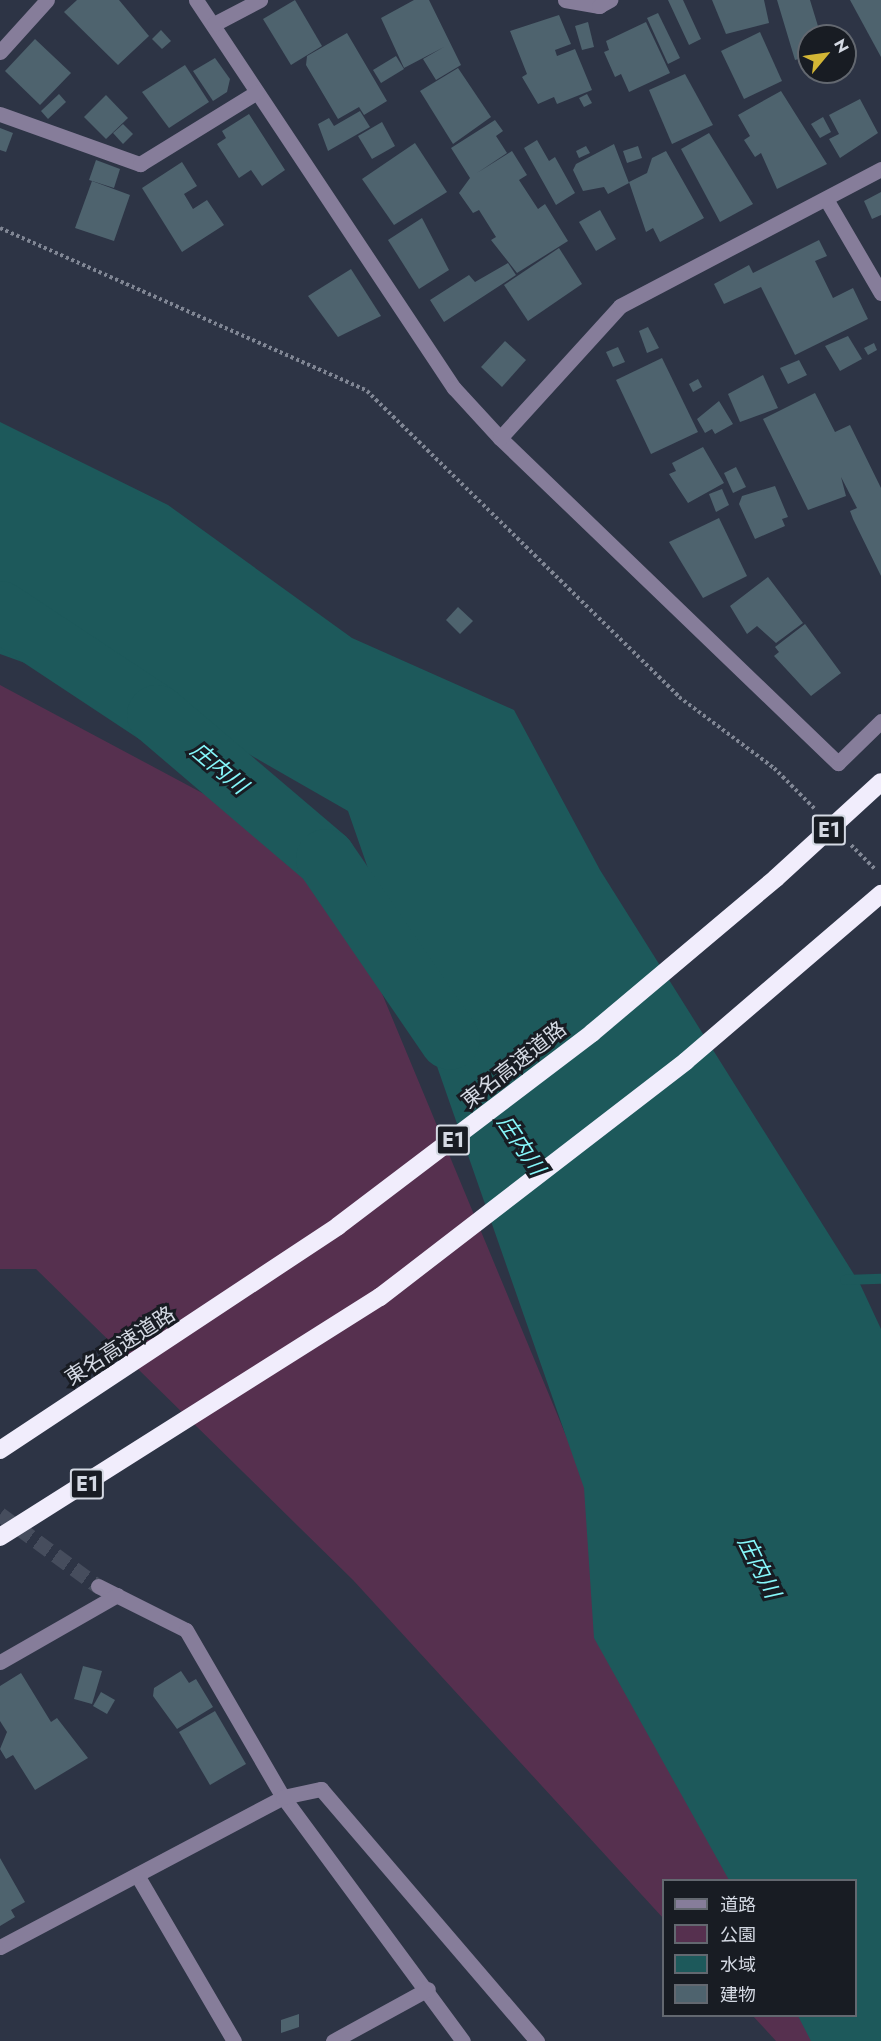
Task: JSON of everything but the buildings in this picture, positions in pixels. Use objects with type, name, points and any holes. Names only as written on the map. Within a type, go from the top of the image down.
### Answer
[{"type":"highway","name":"東名高速道路","points":[[0,1450],[112,1378],[338,1226],[451,1142],[592,1033],[881,782]]},
{"type":"highway","name":"E1","points":[[0,1537],[174,1431],[380,1297],[502,1207],[686,1061],[881,894]]},
{"type":"street","points":[[0,52],[47,0]]},
{"type":"street","points":[[196,0],[454,388],[500,438],[838,763],[881,722]]},
{"type":"street","points":[[214,24],[260,0]]},
{"type":"street","points":[[565,0],[599,6],[610,0]]},
{"type":"street","points":[[0,114],[140,164],[257,93]]},
{"type":"street","points":[[500,438],[620,306],[881,169]]},
{"type":"street","points":[[826,199],[881,293]]},
{"type":"street","points":[[98,1586],[186,1630],[283,1797],[429,1989],[463,2041]]},
{"type":"street","points":[[0,1662],[117,1595]]},
{"type":"street","points":[[0,1947],[283,1797],[321,1789],[537,2041]]},
{"type":"street","points":[[137,1875],[234,2041]]},
{"type":"street","points":[[333,2041],[429,1989]]},
{"type":"path","points":[[0,228],[367,392],[679,697],[774,768],[824,817]]},
{"type":"path","points":[[848,842],[881,875]]},
{"type":"green space","points":[[0,685],[326,859],[751,1879],[662,1879],[662,1917],[353,1580],[36,1269],[0,1269]]},
{"type":"green space","points":[[754,2017],[807,2017],[818,2041],[776,2041]]},
{"type":"water","points":[[0,422],[168,505],[352,638],[514,710],[600,870],[860,1284],[881,1329],[881,2041],[811,2041],[799,2017],[857,2017],[857,1879],[728,1879],[594,1638],[584,1488],[348,811],[198,725],[0,654]]},
{"type":"waterway","name":"庄内川","points":[[0,611],[157,715],[326,859],[450,1040]]},
{"type":"waterway","points":[[845,1280],[881,1279]]},
{"type":"tunnel","points":[[0,1514],[98,1586]]}]
